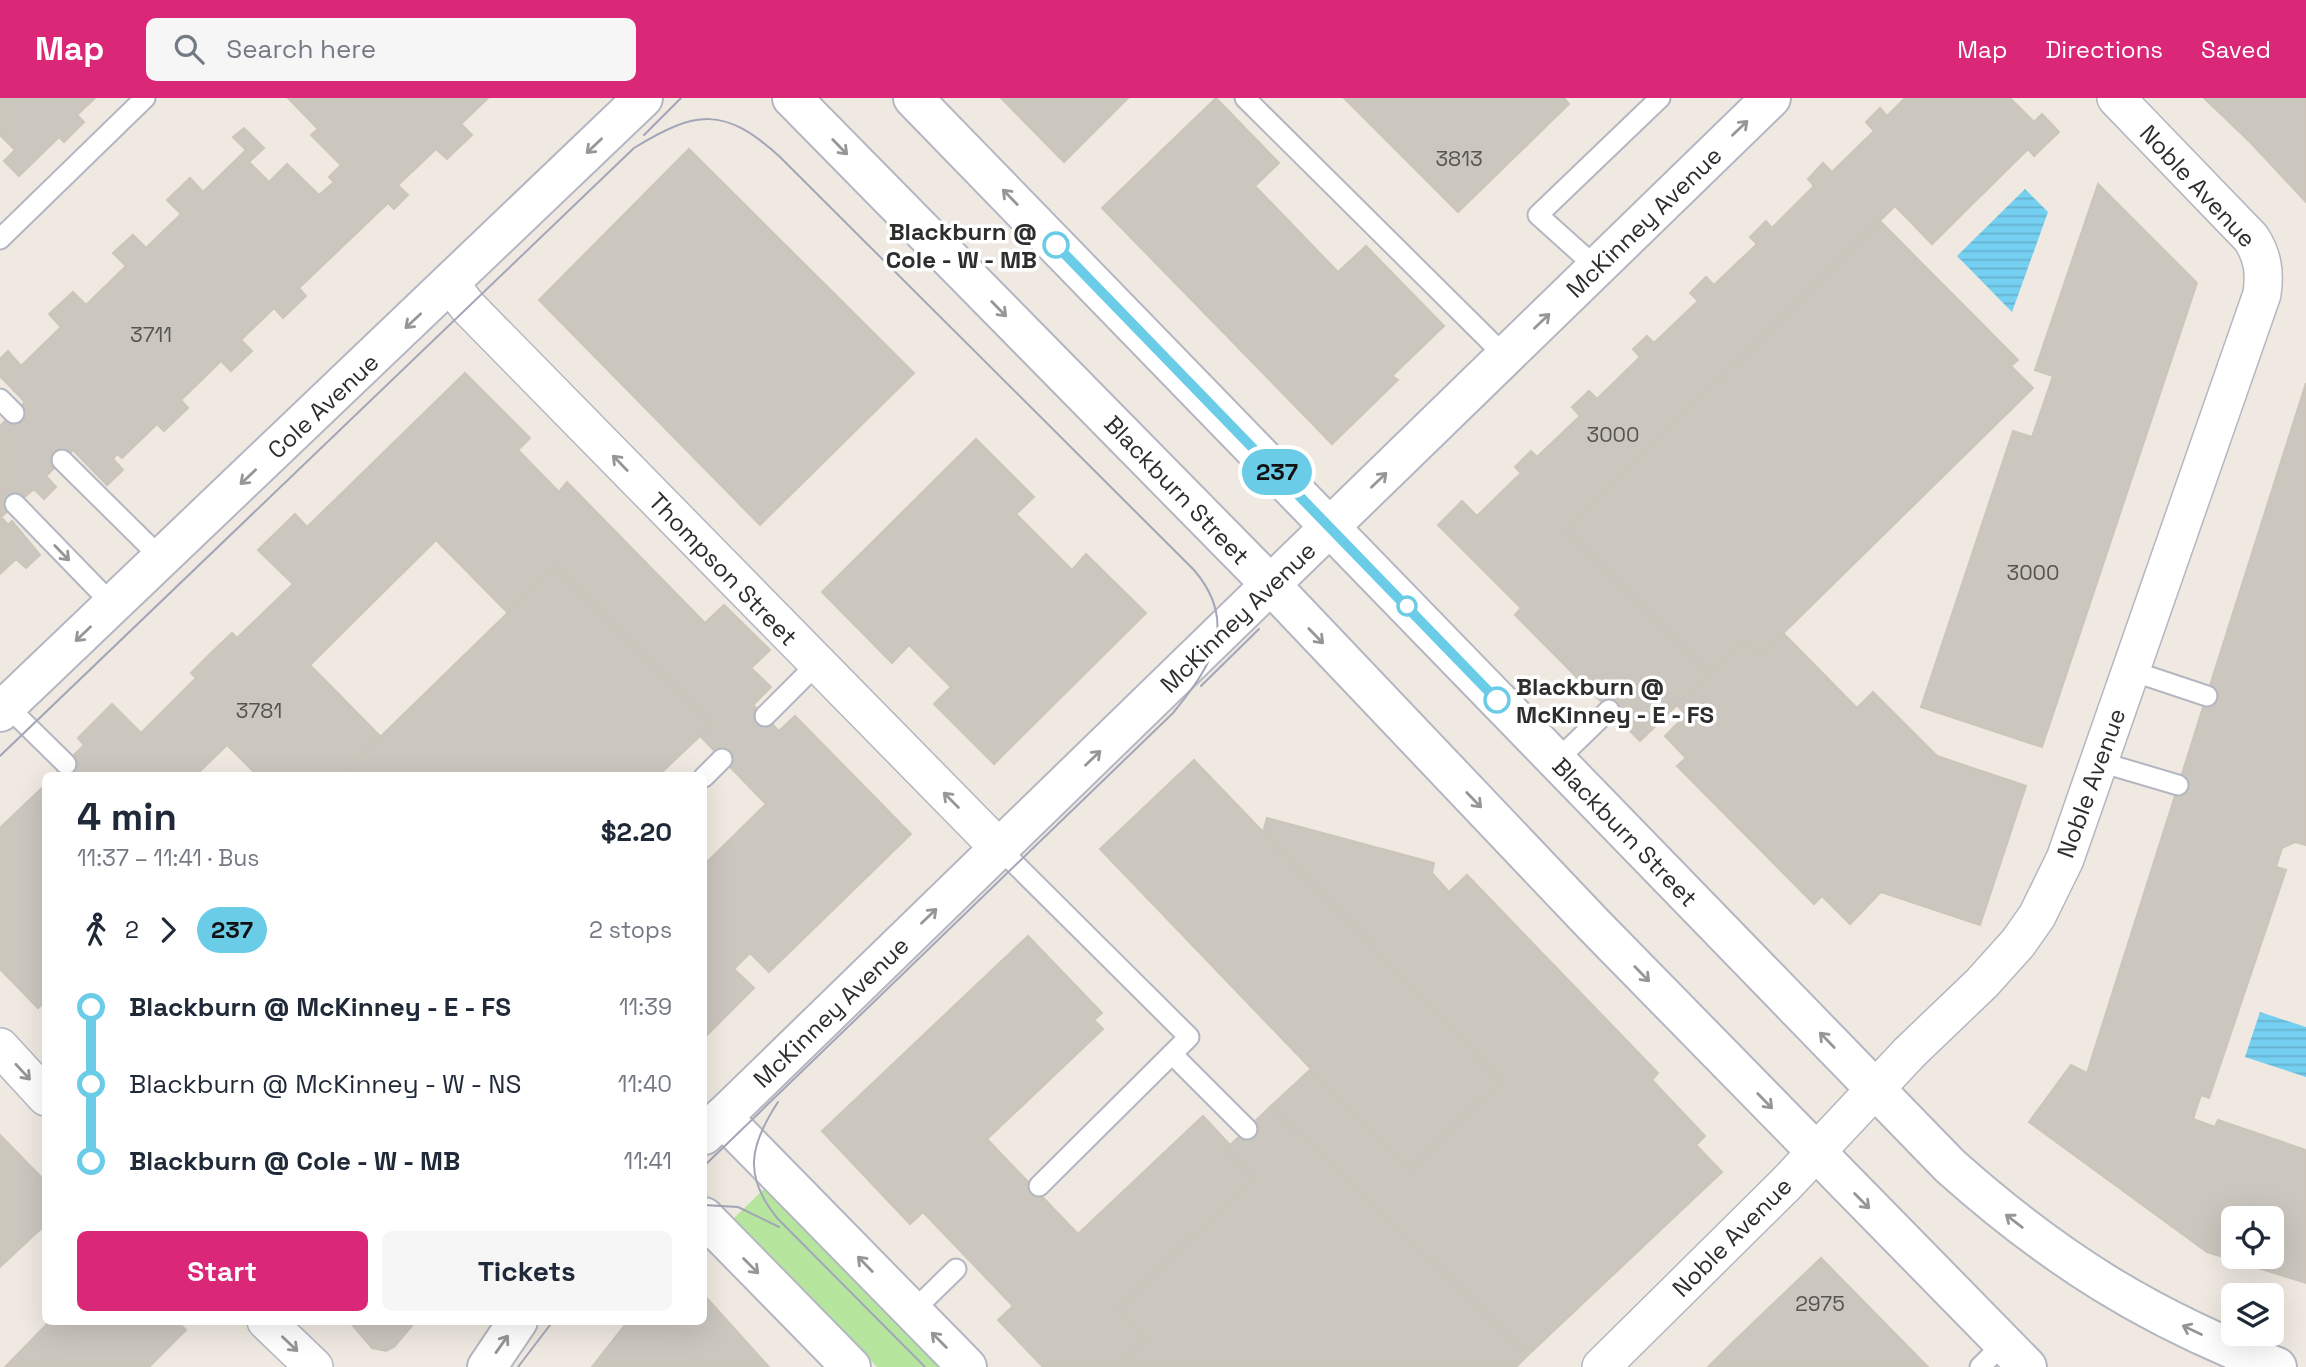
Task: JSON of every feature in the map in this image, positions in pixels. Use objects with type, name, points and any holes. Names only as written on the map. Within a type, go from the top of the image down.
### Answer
[{"type":"street","name":"Cole Avenue","points":[[3,709],[451,285],[643,98]]},
{"type":"street","name":"Blackburn Street","points":[[792,98],[1271,585],[1814,1152],[2004,1359]]},
{"type":"street","name":"Blackburn Street","points":[[914,98],[1950,1166],[2048,1248],[2128,1300],[2236,1352],[2277,1367]]},
{"type":"street","name":"McKinney Avenue","points":[[713,1126],[1771,98]]},
{"type":"street","name":"Noble Avenue","points":[[1601,1367],[1982,983],[2018,943],[2037,916],[2065,859],[2262,294],[2264,274],[2258,248],[2251,238],[2116,98]]},
{"type":"street","name":"Thompson Street","points":[[451,285],[468,307],[816,665],[999,848]]},
{"type":"street","points":[[0,1047],[42,1093]]},
{"type":"street","points":[[713,1126],[967,1367]]},
{"type":"street","points":[[707,1220],[850,1367]]},
{"type":"street","points":[[270,1325],[314,1367]]},
{"type":"street","points":[[487,1367],[515,1325]]},
{"type":"lane","points":[[0,239],[145,98]]},
{"type":"lane","points":[[1245,98],[1506,357]]},
{"type":"lane","points":[[1597,268],[1538,215],[1660,98]]},
{"type":"lane","points":[[62,460],[162,559]]},
{"type":"lane","points":[[15,504],[113,605]]},
{"type":"lane","points":[[765,716],[816,665]]},
{"type":"lane","points":[[2132,671],[2207,696]]},
{"type":"lane","points":[[3,709],[66,764]]},
{"type":"lane","points":[[1556,761],[1609,710]]},
{"type":"lane","points":[[707,774],[722,759]]},
{"type":"lane","points":[[2100,762],[2178,785]]},
{"type":"lane","points":[[999,848],[1189,1037],[1039,1186]]},
{"type":"lane","points":[[1172,1055],[1247,1129]]},
{"type":"lane","points":[[912,1312],[956,1269]]},
{"type":"green space","points":[[765,1188],[942,1367],[877,1367],[732,1220]]},
{"type":"water","points":[[2025,189],[2048,212],[2012,312],[1957,256]]},
{"type":"water","points":[[2260,1012],[2306,1027],[2306,1077],[2245,1057]]},
{"type":"building","points":[[0,98],[95,98],[77,115],[84,122],[64,142],[59,137],[19,176],[4,161],[15,150],[0,135]]},
{"type":"building","points":[[288,98],[488,98],[461,124],[472,135],[447,159],[436,149],[398,185],[408,195],[394,209],[388,203],[299,288],[306,296],[283,318],[274,308],[241,340],[252,351],[231,371],[221,361],[181,400],[188,408],[164,431],[157,424],[122,458],[117,454],[113,459],[123,470],[107,485],[73,450],[46,476],[56,487],[44,499],[34,489],[1,517],[8,525],[12,521],[40,555],[26,568],[16,559],[0,574],[0,426],[25,402],[0,376],[0,359],[8,351],[21,366],[61,327],[49,314],[73,292],[86,305],[126,266],[113,253],[133,235],[146,248],[181,214],[167,200],[190,178],[203,192],[246,150],[233,137],[244,128],[264,148],[249,162],[269,182],[287,164],[319,195],[334,182],[329,177],[341,165],[311,135],[318,129]]},
{"type":"building","points":[[1001,98],[1128,98],[1064,162]]},
{"type":"building","points":[[1216,98],[1279,163],[1255,186],[1338,272],[1366,246],[1444,326],[1392,376],[1398,380],[1332,444],[1102,208]]},
{"type":"building","points":[[1344,98],[1564,98],[1569,104],[1458,212]]},
{"type":"building","points":[[1905,98],[2010,98],[2034,122],[2042,114],[2059,132],[2034,156],[2028,149],[1932,244],[1895,206],[1565,530],[1709,674],[1640,741],[1515,615],[1521,608],[1438,525],[1462,501],[1477,516],[1521,473],[1515,467],[1531,451],[1537,457],[1580,416],[1572,407],[1589,391],[1597,399],[1640,357],[1633,349],[1647,336],[1654,343],[1698,301],[1690,293],[1706,277],[1714,285],[1757,244],[1750,237],[1766,221],[1772,228],[1814,186],[1808,179],[1823,163],[1832,172],[1874,131],[1866,122],[1880,108],[1887,116]]},
{"type":"building","points":[[2204,98],[2306,98],[2305,201],[2251,143]]},
{"type":"building","points":[[689,149],[914,373],[760,525],[539,300]]},
{"type":"building","points":[[2098,184],[2197,283],[2042,747],[1921,707],[2013,431],[2032,437],[2053,376],[2035,370]]},
{"type":"building","points":[[1880,221],[2018,360],[2011,366],[2033,388],[1760,656],[1743,640],[1709,674],[1565,530]]},
{"type":"building","points":[[465,373],[530,438],[518,450],[559,492],[567,482],[705,623],[724,605],[770,650],[751,668],[771,687],[753,705],[779,731],[795,716],[911,834],[769,972],[750,953],[734,969],[754,988],[707,1035],[707,862],[766,804],[700,736],[711,725],[556,566],[508,613],[436,540],[310,665],[381,737],[344,772],[254,772],[227,745],[199,772],[57,772],[84,745],[78,738],[112,704],[141,733],[196,678],[191,673],[211,653],[232,633],[237,638],[293,584],[258,550],[295,514],[307,527]]},
{"type":"building","points":[[2306,383],[2306,845],[2295,842],[2282,848],[2276,867],[2286,870],[2209,1098],[2201,1095],[2193,1119],[2215,1127],[2218,1120],[2306,1150],[2306,1283],[2261,1269],[2284,1269],[2284,1206],[2221,1206],[2221,1256],[2207,1252],[2029,1122],[2071,1065],[2087,1073]]},
{"type":"building","points":[[976,439],[1034,497],[1016,514],[1072,570],[1086,554],[1146,613],[994,764],[934,704],[951,687],[909,645],[892,663],[822,592]]},
{"type":"building","points":[[556,566],[711,725],[662,772],[344,772]]},
{"type":"building","points":[[1783,633],[1857,708],[1873,692],[1937,756],[2026,786],[1980,925],[1881,892],[1850,924],[1822,896],[1814,904],[1677,766],[1686,758],[1665,736],[1686,715],[1677,705],[1743,640],[1760,656]]},
{"type":"building","points":[[1194,760],[1502,1081],[1408,1170],[1100,849]]},
{"type":"building","points":[[42,788],[42,1004],[38,1008],[0,969],[0,828]]},
{"type":"building","points":[[1267,818],[1434,863],[1432,873],[1449,892],[1467,875],[1658,1073],[1652,1080],[1705,1136],[1696,1145],[1722,1172],[1528,1355],[1271,1106],[1311,1069],[1408,1170],[1502,1081],[1263,832]]},
{"type":"building","points":[[1028,936],[1102,1013],[1094,1020],[1103,1029],[987,1139],[1078,1234],[1203,1116],[1230,1145],[1226,1149],[1254,1179],[1118,1308],[1147,1337],[1127,1355],[1138,1367],[1043,1367],[998,1320],[1013,1306],[923,1212],[910,1224],[822,1131]]},
{"type":"building","points":[[1271,1106],[1528,1355],[1516,1367],[1138,1367],[1127,1355],[1147,1337],[1118,1308],[1254,1179],[1226,1149]]},
{"type":"building","points":[[0,1135],[42,1178],[42,1228],[0,1267]]},
{"type":"building","points":[[1821,1258],[1928,1367],[1708,1367],[1728,1347]]},
{"type":"building","points":[[707,1298],[769,1367],[592,1367],[625,1325],[707,1325]]},
{"type":"building","points":[[46,1325],[181,1325],[186,1330],[149,1367],[5,1367]]},
{"type":"building","points":[[352,1325],[413,1325],[394,1347],[386,1351],[372,1348]]},
{"type":"tram line","points":[[644,135],[681,98]]},
{"type":"tram line","points":[[0,756],[634,148],[675,126],[693,121],[709,119],[742,129],[780,157],[1194,570],[1208,590],[1218,627],[1208,661],[1187,696],[1173,713],[707,1163]]},
{"type":"tram line","points":[[1201,686],[1259,629]]},
{"type":"tram line","points":[[778,1102],[761,1133],[754,1161],[759,1189],[767,1204],[778,1219],[925,1367]]},
{"type":"tram line","points":[[707,1205],[738,1207],[779,1227]]},
{"type":"tram line","points":[[518,1367],[550,1325]]},
{"type":"bus line","name":"237","points":[[1056,245],[1497,700]]},
{"type":"place","name":"Blackburn @ Cole - W - MB","points":[[1056,245]]},
{"type":"place","name":"Blackburn @ McKinney - E - FS","points":[[1497,700]]}]
